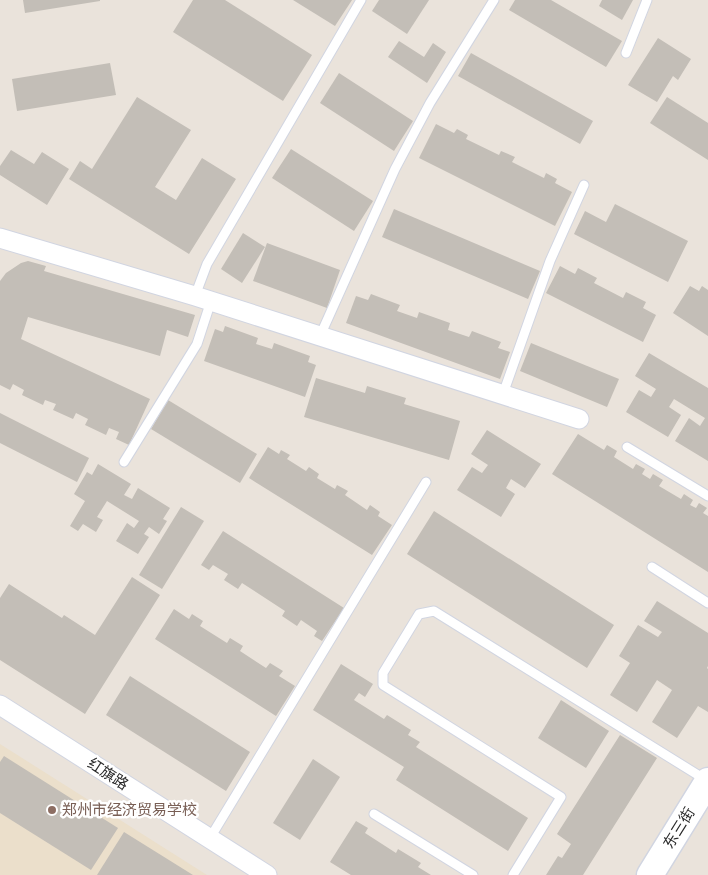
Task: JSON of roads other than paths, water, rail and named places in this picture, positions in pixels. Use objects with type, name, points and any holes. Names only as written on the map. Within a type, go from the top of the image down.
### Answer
[{"type":"street","points":[[0,238],[203,298],[579,419]]},
{"type":"street","name":"红旗路","points":[[0,705],[267,875]]},
{"type":"street","name":"东三街","points":[[650,875],[708,781]]},
{"type":"lane","points":[[124,462],[197,344],[207,264],[361,0]]},
{"type":"lane","points":[[320,336],[395,170],[430,103],[494,0]]},
{"type":"lane","points":[[626,52],[647,0]]},
{"type":"lane","points":[[503,394],[550,261],[584,185]]},
{"type":"lane","points":[[627,447],[708,496]]},
{"type":"lane","points":[[210,838],[426,482]]},
{"type":"lane","points":[[652,567],[708,603]]},
{"type":"lane","points":[[513,875],[561,797],[383,685],[383,674],[419,614],[434,611],[708,781]]},
{"type":"lane","points":[[374,814],[473,875]]},
{"type":"place","name":"郑州市经济贸易学校","points":[[52,810]]}]
